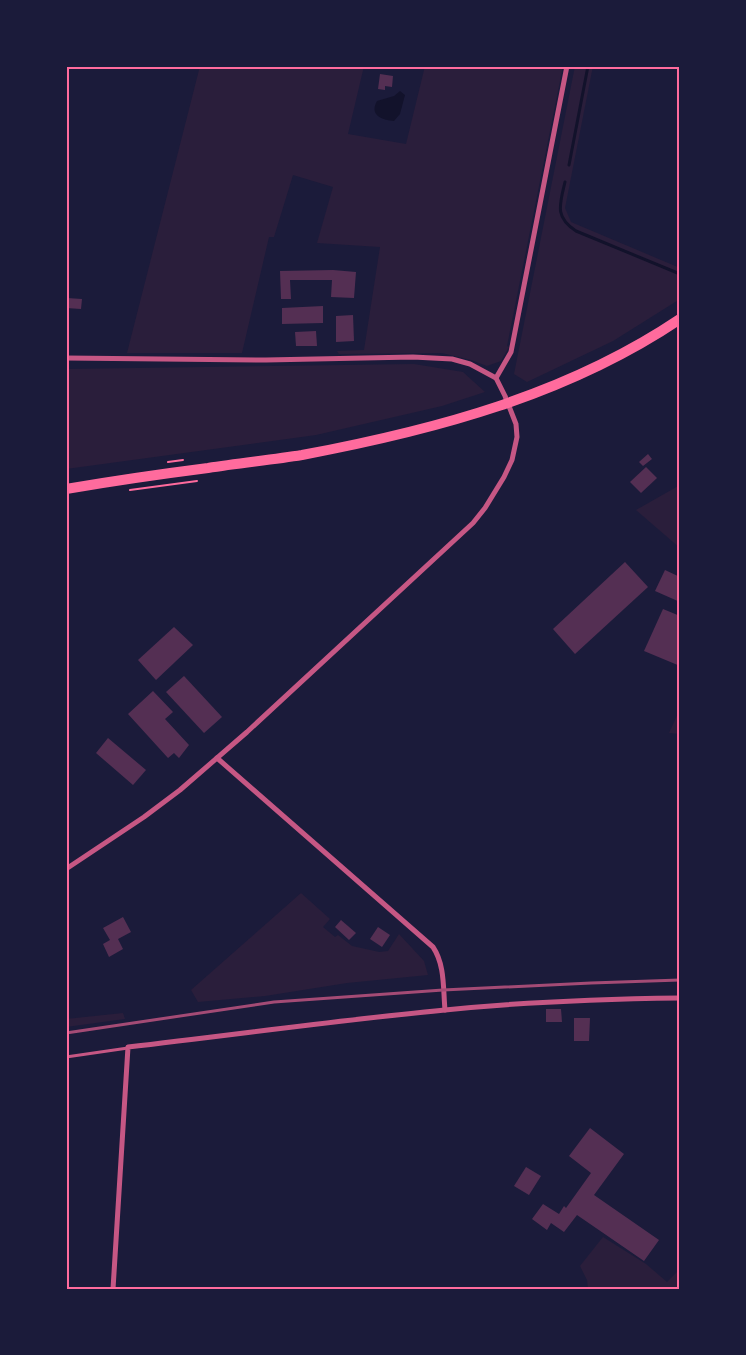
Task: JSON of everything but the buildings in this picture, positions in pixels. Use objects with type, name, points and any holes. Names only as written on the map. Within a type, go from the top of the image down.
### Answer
[{"type":"main road","points":[[66,489],[301,455],[425,429],[508,404],[584,372],[637,345],[680,319]]},
{"type":"street","points":[[496,378],[511,352],[568,66]]},
{"type":"street","points":[[66,358],[266,360],[432,357],[452,359],[470,364],[496,378],[516,424],[517,437],[504,477],[479,516],[180,790],[144,817],[66,868]]},
{"type":"street","points":[[217,758],[433,947],[439,956],[442,970],[445,1010]]},
{"type":"street","points":[[113,1289],[128,1048],[445,1010],[532,1003],[680,998]]},
{"type":"lane","points":[[66,1057],[128,1048]]},
{"type":"path","points":[[165,462],[185,460]]},
{"type":"shaded area","points":[[200,66],[364,66],[348,134],[406,144],[425,66],[563,66],[507,346],[509,347],[501,361],[487,366],[442,353],[339,354],[337,351],[364,350],[380,247],[317,243],[333,187],[293,175],[274,237],[269,237],[242,353],[127,353]]},
{"type":"shaded area","points":[[575,66],[593,66],[565,208],[571,222],[680,268],[680,299],[613,341],[527,382],[514,374]]},
{"type":"shaded area","points":[[400,91],[405,95],[400,114],[394,121],[378,116],[375,110],[377,101],[394,96]]},
{"type":"shaded area","points":[[414,364],[463,372],[485,392],[442,406],[316,435],[66,469],[66,369]]},
{"type":"shaded area","points":[[680,485],[680,548],[636,510]]},
{"type":"shaded area","points":[[680,709],[680,734],[669,733]]},
{"type":"shaded area","points":[[301,893],[330,919],[323,927],[335,937],[338,935],[352,946],[379,952],[388,951],[399,934],[424,961],[428,975],[347,983],[265,996],[198,1002],[191,990]]},
{"type":"shaded area","points":[[123,1013],[125,1019],[66,1027],[66,1019]]},
{"type":"shaded area","points":[[603,1237],[646,1264],[667,1282],[680,1269],[680,1289],[588,1289],[587,1280],[580,1266]]},
{"type":"waterway","points":[[569,165],[588,66]]},
{"type":"waterway","points":[[565,182],[560,210],[564,221],[569,226],[576,231],[680,274]]},
{"type":"railway","points":[[66,1033],[274,1002],[443,990],[680,980]]}]
